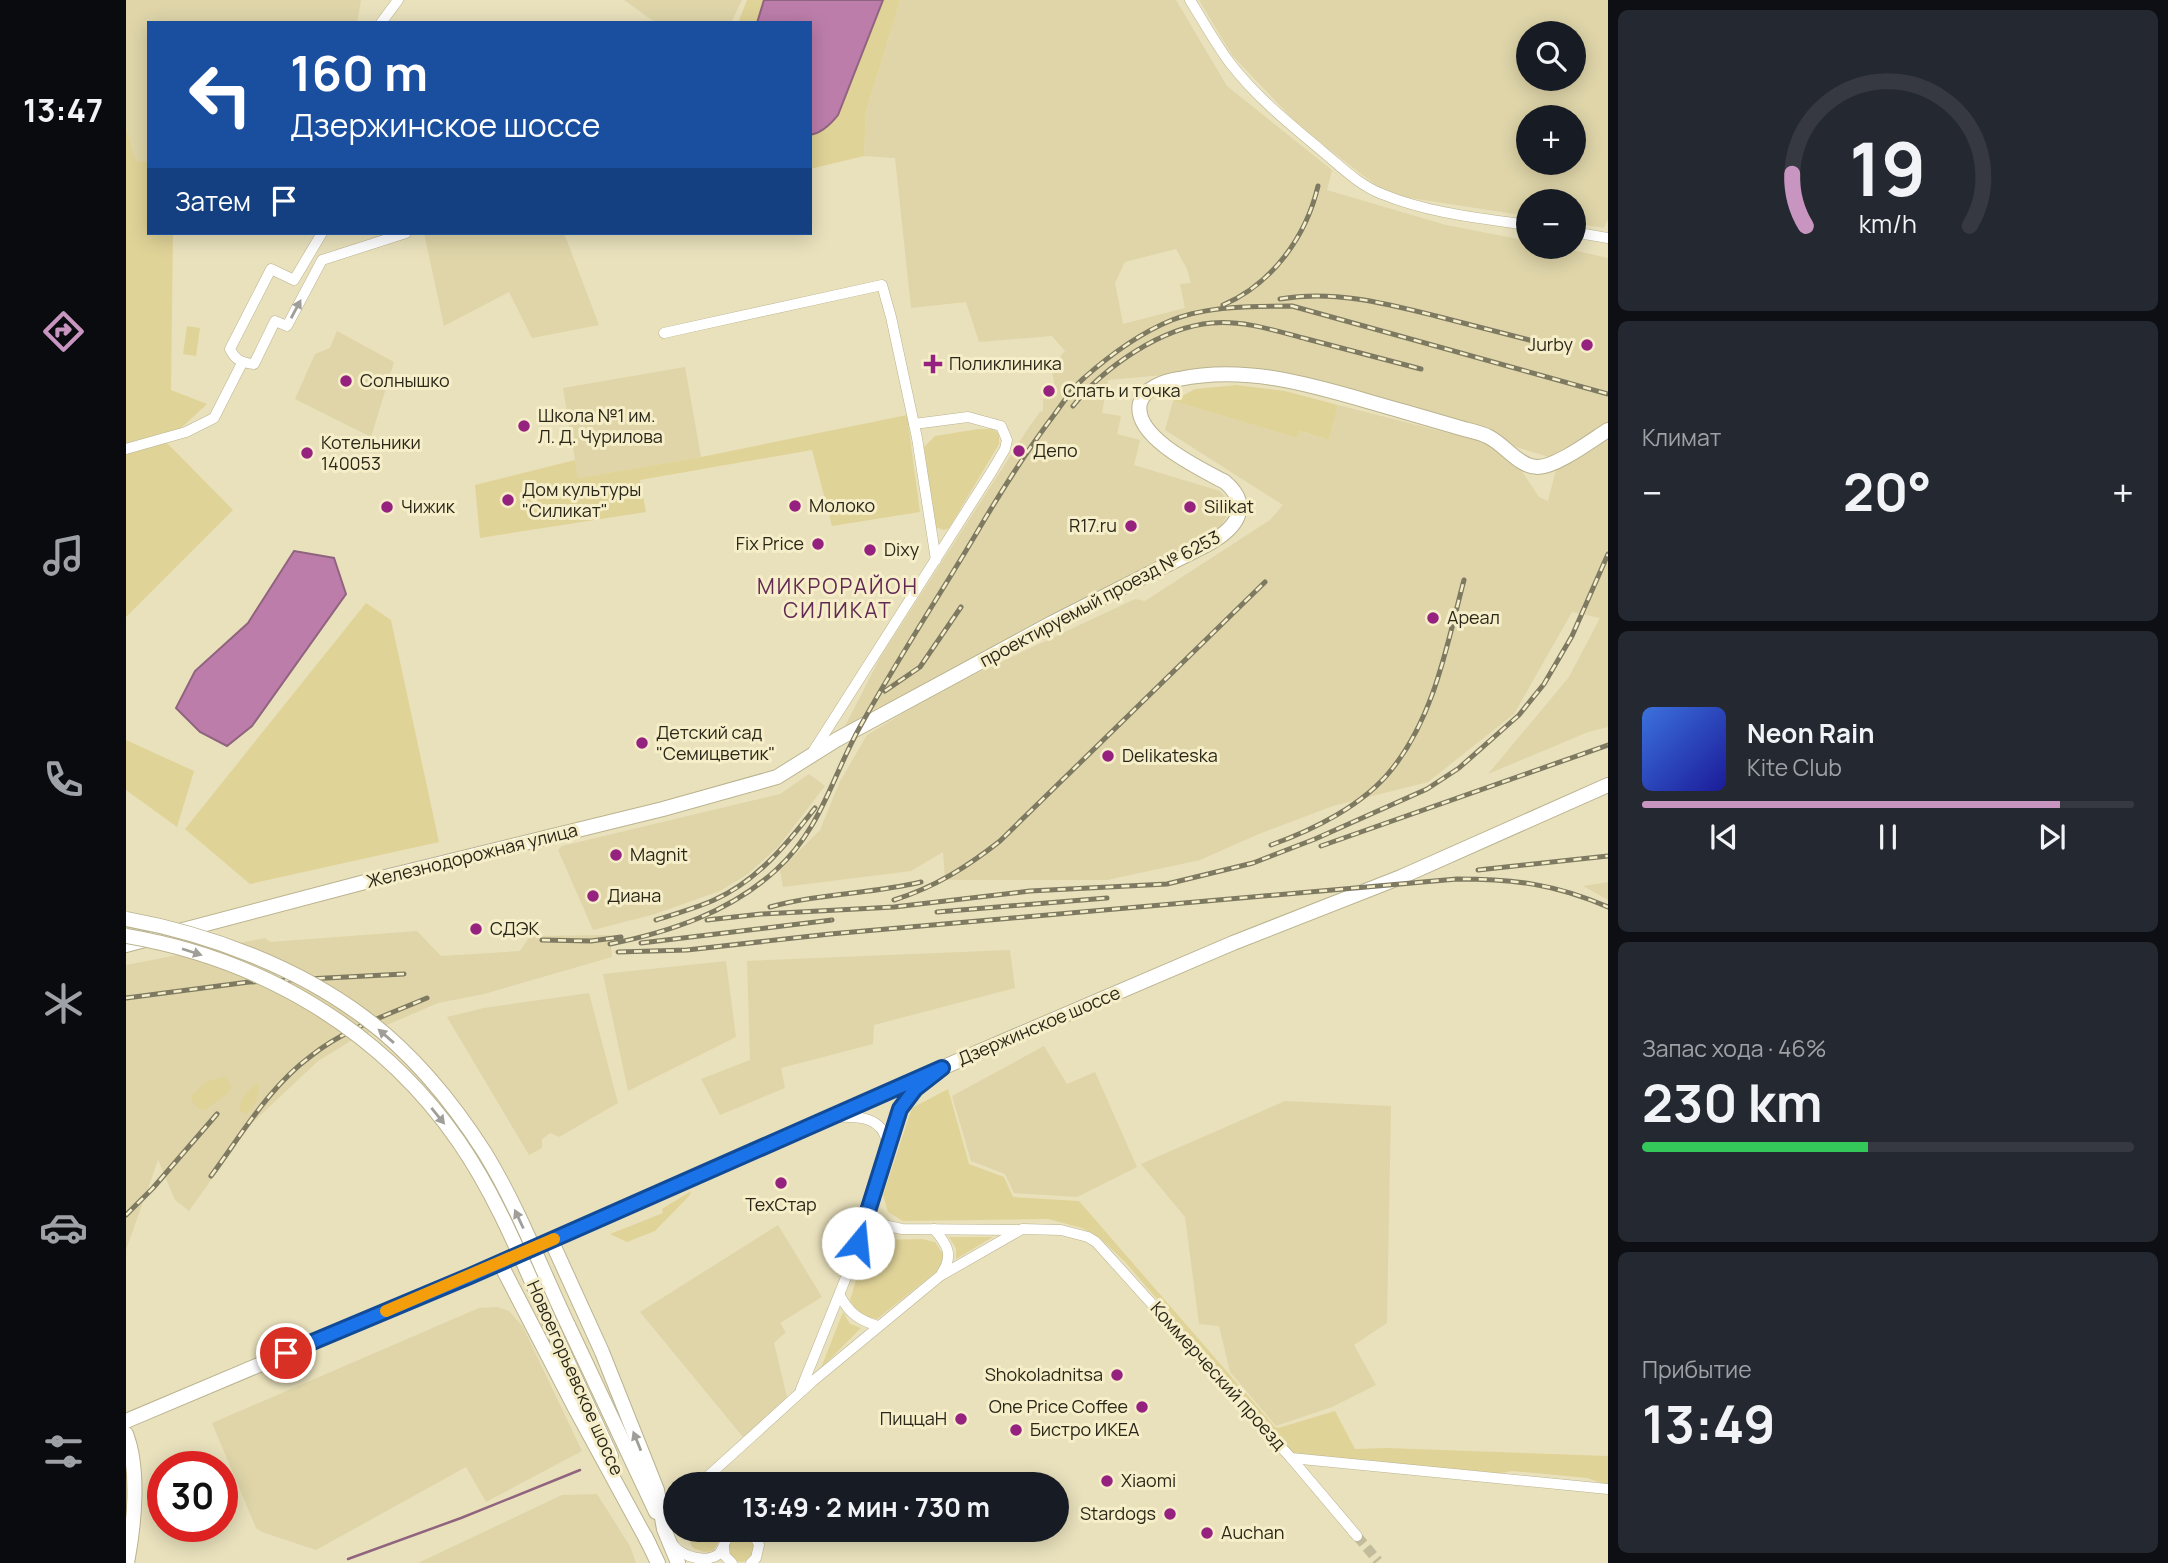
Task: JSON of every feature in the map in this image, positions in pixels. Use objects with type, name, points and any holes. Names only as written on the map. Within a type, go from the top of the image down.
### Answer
[{"type":"main road","name":"проектируемый проезд № 6253","points":[[812,754],[1052,623],[1208,544],[1232,527],[1239,510],[1239,499],[1233,488],[1169,449],[1142,419],[1142,398],[1151,389],[1164,383],[1184,377],[1244,374],[1288,379],[1489,436],[1527,465],[1539,467],[1551,464],[1608,430]]},
{"type":"main road","name":"Железнодорожная улица","points":[[126,945],[365,882],[755,785],[777,777],[812,754]]},
{"type":"main road","name":"Дзержинское шоссе","points":[[126,1421],[500,1263],[1233,943],[1401,877],[1608,785]]},
{"type":"main road","name":"Новоегорьевское шоссе","points":[[126,919],[191,934],[279,969],[340,1001],[387,1036],[447,1102],[486,1155],[511,1201],[658,1563]]},
{"type":"main road","name":"Новоегорьевское шоссе","points":[[126,936],[186,949],[272,984],[331,1015],[376,1048],[419,1093],[459,1142],[497,1208],[663,1529]]},
{"type":"main road","points":[[551,1240],[609,1369],[657,1490],[663,1522]]},
{"type":"main road","points":[[521,1303],[515,1277],[520,1264],[532,1256],[544,1255],[555,1259],[570,1284]]},
{"type":"main road","points":[[500,1263],[649,1544]]},
{"type":"main road","points":[[126,1434],[130,1443],[134,1482],[127,1563]]},
{"type":"main road","name":"Новоегорьевское шоссе","points":[[669,1542],[678,1563]]},
{"type":"street","points":[[382,21],[398,0]]},
{"type":"street","points":[[1190,0],[1231,64],[1250,86],[1278,114],[1360,181],[1380,193],[1408,203],[1516,223]]},
{"type":"street","points":[[1586,234],[1608,238]]},
{"type":"street","points":[[321,235],[294,280],[271,270],[230,349],[242,363],[254,364],[275,321],[287,326],[322,260],[400,235]]},
{"type":"street","points":[[664,332],[882,285],[914,424],[936,560]]},
{"type":"street","points":[[126,449],[186,432],[214,418],[242,363]]},
{"type":"street","points":[[812,754],[999,460],[1007,440],[1001,426],[968,417],[914,424]]},
{"type":"street","points":[[800,1393],[840,1296],[900,1109],[915,1089],[942,1068]]},
{"type":"street","points":[[829,1118],[869,1119],[881,1127],[887,1144]]},
{"type":"street","points":[[865,1221],[902,1229],[1018,1230]]},
{"type":"street","points":[[934,1229],[947,1245],[949,1253],[947,1265],[940,1276]]},
{"type":"street","name":"Коммерческий проезд","points":[[713,1472],[800,1393],[940,1276],[1018,1230],[1034,1229],[1061,1230],[1088,1237],[1096,1242],[1291,1458],[1608,1489]]},
{"type":"street","points":[[840,1296],[854,1316],[878,1326]]},
{"type":"street","points":[[1291,1458],[1357,1536]]},
{"type":"street","points":[[672,1542],[682,1555],[704,1563],[721,1552],[724,1543]]},
{"type":"street","points":[[751,1563],[759,1552],[757,1542]]},
{"type":"street","points":[[724,1543],[725,1556],[730,1563]]},
{"type":"street","points":[[721,1563],[730,1563]]},
{"type":"shaded area","points":[[126,0],[361,0],[357,21],[147,21],[147,162],[136,161],[126,128]]},
{"type":"shaded area","points":[[624,0],[742,0],[732,21],[653,21]]},
{"type":"shaded area","points":[[747,0],[900,0],[866,112],[864,156],[812,169],[812,21],[739,21]]},
{"type":"shaded area","points":[[764,0],[883,0],[838,115],[826,128],[812,134],[812,21],[758,21]]},
{"type":"shaded area","points":[[900,0],[1176,0],[1227,86],[1332,170],[1327,190],[1446,225],[1516,239],[1516,259],[1586,259],[1586,253],[1608,258],[1608,422],[1549,457],[1516,447],[1487,431],[1243,368],[1108,380],[1102,413],[1121,416],[1117,434],[1140,440],[1134,465],[1220,491],[1232,506],[1218,532],[844,728],[881,656],[1029,427],[1043,411],[1043,399],[1057,396],[1051,367],[1065,351],[1052,336],[979,342],[966,302],[911,308],[895,158],[864,156],[866,112]],"holes":[[[1176,249],[1191,283],[1180,284],[1185,308],[1123,324],[1115,283],[1125,262]]]},
{"type":"shaded area","points":[[1199,0],[1608,0],[1608,219],[1604,228],[1586,225],[1586,189],[1516,189],[1516,214],[1410,198],[1382,190],[1300,127],[1232,55]]},
{"type":"shaded area","points":[[126,128],[136,161],[147,162],[147,235],[173,235],[171,390],[207,404],[166,442],[233,510],[126,617]]},
{"type":"shaded area","points":[[424,235],[565,235],[599,325],[532,338],[509,292],[444,326]]},
{"type":"shaded area","points":[[187,326],[200,328],[196,356],[183,354]]},
{"type":"shaded area","name":"Солнышко","points":[[337,331],[394,362],[371,437],[295,399],[315,354],[330,348]]},
{"type":"shaded area","points":[[685,367],[701,457],[578,478],[563,388]]},
{"type":"shaded area","points":[[1237,385],[1285,391],[1338,405],[1329,440],[1300,431],[1297,438],[1173,401],[1195,389]]},
{"type":"shaded area","points":[[1173,401],[1297,438],[1299,431],[1329,440],[1338,405],[1488,443],[1517,464],[1539,497],[1548,501],[1556,470],[1608,436],[1608,727],[1588,732],[1488,774],[1569,677],[1600,618],[1572,612],[1514,714],[1428,782],[1333,806],[1200,860],[1107,880],[945,880],[943,852],[911,871],[783,887],[780,870],[820,830],[839,783],[867,735],[941,690],[1135,599],[1145,601],[1270,520],[1283,505],[1165,430]]},
{"type":"shaded area","points":[[907,415],[920,512],[832,526],[812,450],[640,480],[646,512],[480,538],[475,485],[575,460],[578,478],[701,457]]},
{"type":"shaded area","points":[[993,429],[999,434],[999,444],[949,528],[944,530],[935,527],[924,447],[935,436]]},
{"type":"shaded area","points":[[294,551],[334,558],[346,594],[252,726],[227,746],[200,732],[176,708],[195,671],[248,623]]},
{"type":"shaded area","points":[[366,603],[391,620],[439,842],[250,884],[185,829]]},
{"type":"shaded area","points":[[126,740],[194,771],[177,827],[126,790]]},
{"type":"shaded area","points":[[809,774],[825,786],[778,847],[748,874],[720,891],[655,914],[593,930],[558,850],[562,846],[780,794]]},
{"type":"shaded area","points":[[1608,882],[1608,900],[1583,886]]},
{"type":"shaded area","points":[[417,931],[441,956],[520,951],[530,936],[610,935],[612,957],[484,994],[438,1003],[354,1039],[318,1061],[250,1125],[189,1211],[175,1200],[158,1160],[126,1250],[126,965],[265,938],[270,942]]},
{"type":"shaded area","points":[[1010,950],[1015,988],[874,1025],[873,1044],[781,1068],[785,1088],[720,1115],[701,1079],[750,1060],[747,961]]},
{"type":"shaded area","points":[[726,961],[736,1037],[628,1091],[603,974]]},
{"type":"shaded area","points":[[589,993],[618,1103],[559,1137],[550,1133],[542,1139],[542,1148],[529,1155],[447,1017],[484,1008]]},
{"type":"shaded area","points":[[1044,1046],[1067,1084],[1095,1072],[1137,1167],[1077,1197],[1014,1193],[1005,1174],[971,1161],[952,1096]]},
{"type":"shaded area","points":[[226,1076],[231,1087],[228,1093],[205,1110],[195,1106],[191,1096],[206,1082]]},
{"type":"shaded area","points":[[258,1082],[257,1100],[246,1114],[240,1111],[241,1102]]},
{"type":"shaded area","points":[[948,1089],[969,1164],[1004,1177],[1013,1197],[1079,1201],[1275,1427],[1335,1411],[1355,1449],[1608,1456],[1608,1485],[1587,1478],[1512,1471],[1496,1474],[1290,1453],[1125,1262],[1100,1238],[1082,1228],[1048,1219],[903,1221],[888,1212],[883,1195],[912,1108]]},
{"type":"shaded area","points":[[1285,1101],[1391,1106],[1387,1323],[1354,1345],[1376,1385],[1332,1407],[1276,1426],[1230,1372],[1219,1326],[1199,1324],[1185,1217],[1141,1164]]},
{"type":"shaded area","points":[[691,1191],[655,1231],[627,1242],[610,1234],[663,1213],[662,1209]]},
{"type":"shaded area","points":[[778,1225],[822,1297],[780,1323],[786,1332],[774,1343],[787,1397],[743,1437],[640,1312]]},
{"type":"shaded area","points":[[949,1237],[993,1237],[956,1259],[956,1248]]},
{"type":"shaded area","points":[[922,1239],[935,1242],[943,1254],[941,1268],[877,1319],[857,1311],[850,1300],[866,1249],[879,1240]]},
{"type":"shaded area","points":[[497,1307],[509,1311],[523,1327],[582,1451],[486,1502],[466,1467],[316,1550],[256,1528],[238,1485],[238,1451],[224,1451],[212,1423],[479,1308]]},
{"type":"shaded area","points":[[843,1312],[850,1324],[861,1328],[821,1368]]},
{"type":"shaded area","points":[[597,1494],[630,1546],[636,1563],[418,1563],[562,1495]]},
{"type":"shaded area","points":[[690,1542],[717,1542],[713,1551],[704,1552],[693,1548]]},
{"type":"shaded area","points":[[730,1542],[753,1544],[753,1554],[746,1561],[736,1561],[729,1554]]},
{"type":"waterway","points":[[348,1559],[461,1518],[580,1470]]},
{"type":"tunnel","points":[[1357,1536],[1378,1561]]},
{"type":"railway","points":[[1223,305],[1257,285],[1284,257],[1305,223],[1318,186]]},
{"type":"railway","points":[[1280,299],[1320,296],[1359,299],[1541,343]]},
{"type":"railway","points":[[610,944],[677,926],[719,909],[758,885],[792,854],[825,801],[851,744],[875,701],[1023,459],[1080,382],[1115,353],[1148,331],[1200,312],[1292,306],[1608,394]]},
{"type":"railway","points":[[1073,406],[1101,377],[1135,351],[1174,332],[1212,323],[1260,327],[1421,369]]},
{"type":"railway","points":[[707,920],[761,914],[894,907],[1030,891],[1167,884],[1253,863],[1315,839],[1427,789],[1459,768],[1519,715],[1544,684],[1572,636],[1608,554]]},
{"type":"railway","points":[[1271,845],[1337,815],[1367,794],[1392,769],[1407,748],[1429,702],[1445,654],[1464,580]]},
{"type":"railway","points":[[894,900],[950,875],[1000,841],[1265,582]]},
{"type":"railway","points":[[885,691],[920,667],[961,607]]},
{"type":"railway","points":[[1321,846],[1608,745]]},
{"type":"railway","points":[[656,920],[714,900],[744,883],[782,848],[815,808]]},
{"type":"railway","points":[[1478,870],[1608,856]]},
{"type":"railway","points":[[618,952],[687,950],[830,934],[1457,879],[1534,884],[1608,907]]},
{"type":"railway","points":[[770,907],[921,882]]},
{"type":"railway","points":[[937,912],[1107,898]]},
{"type":"railway","points":[[641,943],[832,920]]},
{"type":"railway","points":[[542,940],[591,941],[621,937]]},
{"type":"railway","points":[[126,998],[249,982],[404,974]]},
{"type":"railway","points":[[211,1176],[257,1112],[296,1068],[324,1046],[352,1030],[427,998]]},
{"type":"railway","points":[[126,1215],[217,1114]]},
{"type":"slow traffic","points":[[386,1311],[554,1239]]},
{"type":"place","name":"Jurby","points":[[1587,345]]},
{"type":"place","name":"Поликлиника","points":[[933,364]]},
{"type":"place","name":"Солнышко","points":[[346,381]]},
{"type":"place","name":"Спать и точка","points":[[1049,391]]},
{"type":"place","name":"Школа №1 им. Л. Д. Чурилова","points":[[524,426]]},
{"type":"place","name":"Депо","points":[[1019,451]]},
{"type":"place","name":"Котельники 140053","points":[[307,453]]},
{"type":"place","name":"Дом культуры \"Силикат\"","points":[[508,500]]},
{"type":"place","name":"Молоко","points":[[795,506]]},
{"type":"place","name":"Чижик","points":[[387,507]]},
{"type":"place","name":"Silikat","points":[[1190,507]]},
{"type":"place","name":"R17.ru","points":[[1131,526]]},
{"type":"place","name":"Fix Price","points":[[818,544]]},
{"type":"place","name":"Dixy","points":[[870,550]]},
{"type":"place","name":"Ареал","points":[[1433,618]]},
{"type":"place","name":"Детский сад \"Семицветик\"","points":[[642,743]]},
{"type":"place","name":"Delikateska","points":[[1108,756]]},
{"type":"place","name":"Magnit","points":[[616,855]]},
{"type":"place","name":"Диана","points":[[593,896]]},
{"type":"place","name":"СДЭК","points":[[476,929]]},
{"type":"place","name":"ТехСтар","points":[[781,1183]]},
{"type":"place","name":"Shokoladnitsa","points":[[1117,1375]]},
{"type":"place","name":"One Price Coffee","points":[[1142,1407]]},
{"type":"place","name":"ПиццаН","points":[[961,1419]]},
{"type":"place","name":"Бистро ИКЕА","points":[[1016,1430]]},
{"type":"place","name":"Xiaomi","points":[[1107,1481]]},
{"type":"place","name":"Stardogs","points":[[1170,1514]]},
{"type":"place","name":"Auchan","points":[[1207,1533]]},
{"type":"district","name":"МИКРОРАЙОН СИЛИКАТ","points":[[838,599]]},
{"type":"route","points":[[286,1353],[470,1276],[942,1068],[915,1089],[900,1109],[858,1243]]}]
